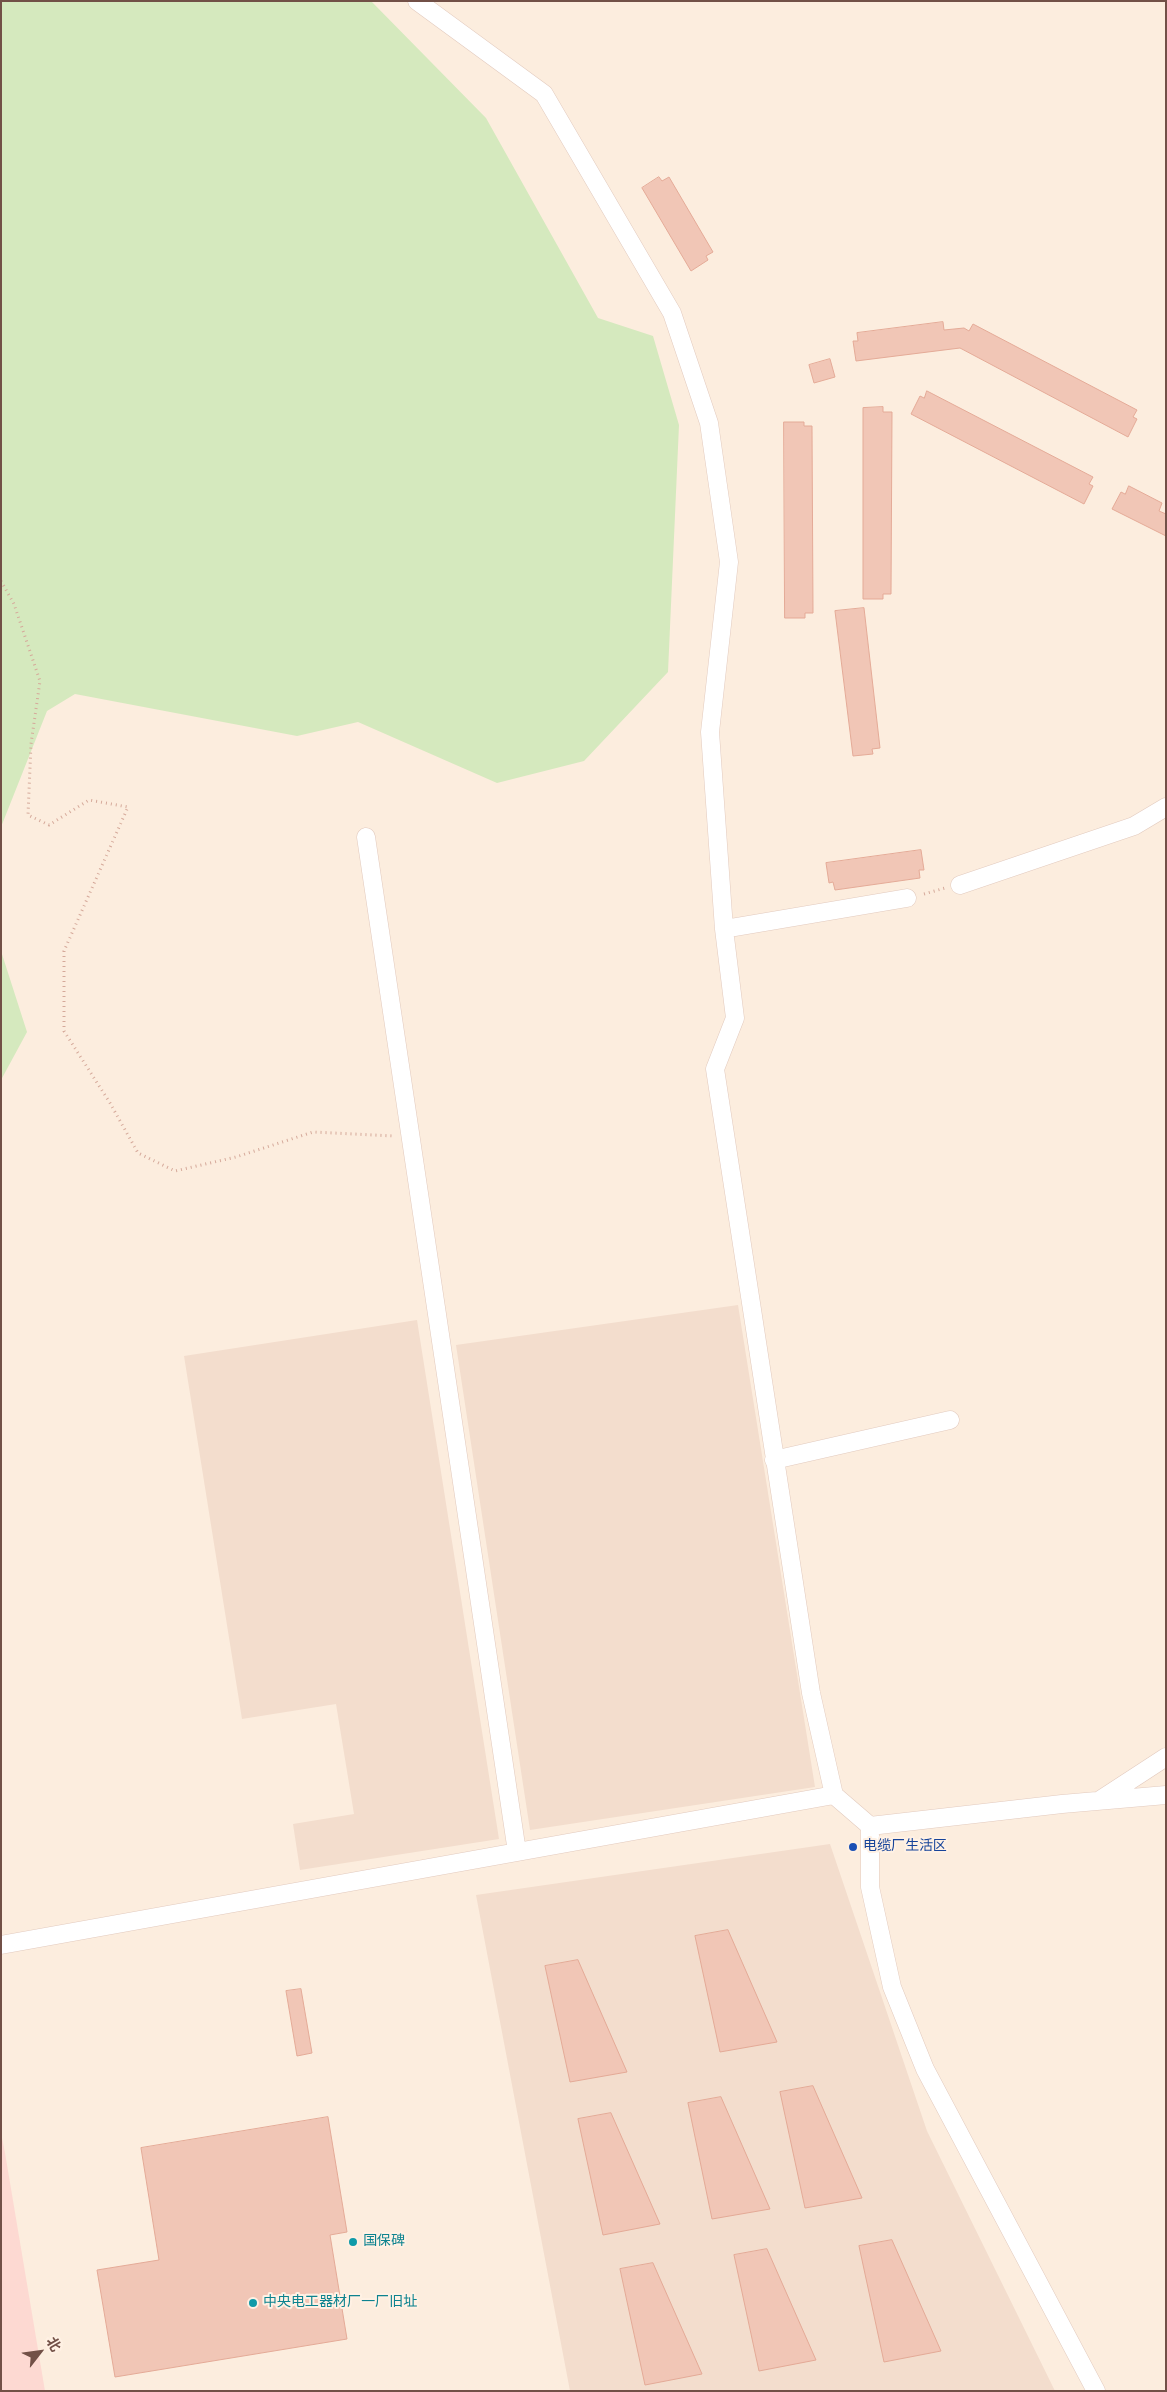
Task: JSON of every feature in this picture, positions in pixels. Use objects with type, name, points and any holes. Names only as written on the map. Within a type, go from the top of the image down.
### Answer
[{"type":"street","points":[[417,1],[544,94],[672,312],[709,424],[729,562],[710,732],[724,929],[735,1018],[715,1069],[811,1693],[834,1795],[870,1826],[1062,1804],[1166,1795]]},
{"type":"street","points":[[960,885],[1134,826],[1166,807]]},
{"type":"street","points":[[366,837],[517,1852]]},
{"type":"street","points":[[724,929],[907,898]]},
{"type":"street","points":[[774,1460],[950,1420]]},
{"type":"street","points":[[1097,1801],[1166,1757]]},
{"type":"street","points":[[1,1945],[834,1795]]},
{"type":"street","points":[[870,1826],[870,1887],[892,1987],[925,2069],[1096,2391]]},
{"type":"path","points":[[1,581],[14,604],[40,681],[31,744],[28,815],[49,825],[89,800],[128,807],[64,951],[64,1031],[110,1103],[138,1153],[175,1171],[236,1157],[313,1132],[411,1137]]},
{"type":"path","points":[[907,898],[960,885]]},
{"type":"shaded area","points":[[738,1305],[815,1787],[530,1830],[456,1345]]},
{"type":"shaded area","points":[[417,1320],[499,1839],[300,1870],[293,1824],[354,1814],[336,1704],[242,1719],[184,1356]]},
{"type":"shaded area","points":[[830,1844],[927,2131],[1055,2391],[570,2391],[476,1895]]},
{"type":"shaded area","points":[[1,2133],[5,2153],[45,2391],[1,2391]]},
{"type":"green space","points":[[1,1],[371,1],[486,118],[598,318],[653,336],[679,425],[668,672],[584,761],[497,783],[358,722],[297,736],[75,694],[47,711],[1,827]]},
{"type":"green space","points":[[1,951],[27,1032],[1,1080]]},
{"type":"building","points":[[659,177],[662,181],[669,177],[713,252],[706,256],[708,260],[691,271],[642,188]]},
{"type":"building","points":[[943,322],[944,330],[964,328],[969,331],[973,324],[1137,410],[1133,417],[1137,419],[1128,437],[960,348],[856,361],[853,341],[858,341],[857,333]]},
{"type":"building","points":[[830,359],[835,377],[814,383],[809,365]]},
{"type":"building","points":[[927,391],[1093,477],[1089,484],[1093,486],[1084,504],[911,414],[920,396],[924,398]]},
{"type":"building","points":[[883,407],[883,412],[892,412],[891,594],[883,594],[883,599],[863,599],[863,408]]},
{"type":"building","points":[[784,422],[804,422],[804,426],[812,426],[813,613],[805,613],[805,618],[785,618]]},
{"type":"building","points":[[1129,486],[1162,503],[1159,511],[1166,514],[1166,536],[1112,509],[1121,492],[1125,494]]},
{"type":"building","points":[[864,608],[880,748],[872,749],[873,754],[853,756],[835,611]]},
{"type":"building","points":[[921,850],[924,870],[919,870],[920,878],[835,890],[833,882],[829,883],[826,863]]},
{"type":"building","points":[[728,1930],[777,2042],[720,2052],[695,1936]]},
{"type":"building","points":[[578,1960],[627,2072],[570,2082],[545,1966]]},
{"type":"building","points":[[301,1989],[312,2053],[297,2056],[286,1991]]},
{"type":"building","points":[[813,2086],[862,2198],[805,2208],[780,2092]]},
{"type":"building","points":[[721,2097],[770,2209],[712,2219],[688,2103]]},
{"type":"building","points":[[611,2113],[660,2224],[603,2235],[578,2119]]},
{"type":"building","points":[[328,2117],[347,2232],[330,2235],[347,2339],[115,2377],[97,2270],[159,2260],[141,2148]]},
{"type":"building","points":[[892,2240],[941,2351],[884,2362],[859,2246]]},
{"type":"building","points":[[767,2249],[816,2360],[759,2371],[734,2255]]},
{"type":"building","points":[[653,2263],[702,2374],[645,2385],[620,2269]]},
{"type":"place","name":"电缆厂生活区","points":[[853,1847]]},
{"type":"place","name":"国保碑","points":[[353,2242]]},
{"type":"place","name":"中央电工器材厂一厂旧址","points":[[253,2303]]}]
